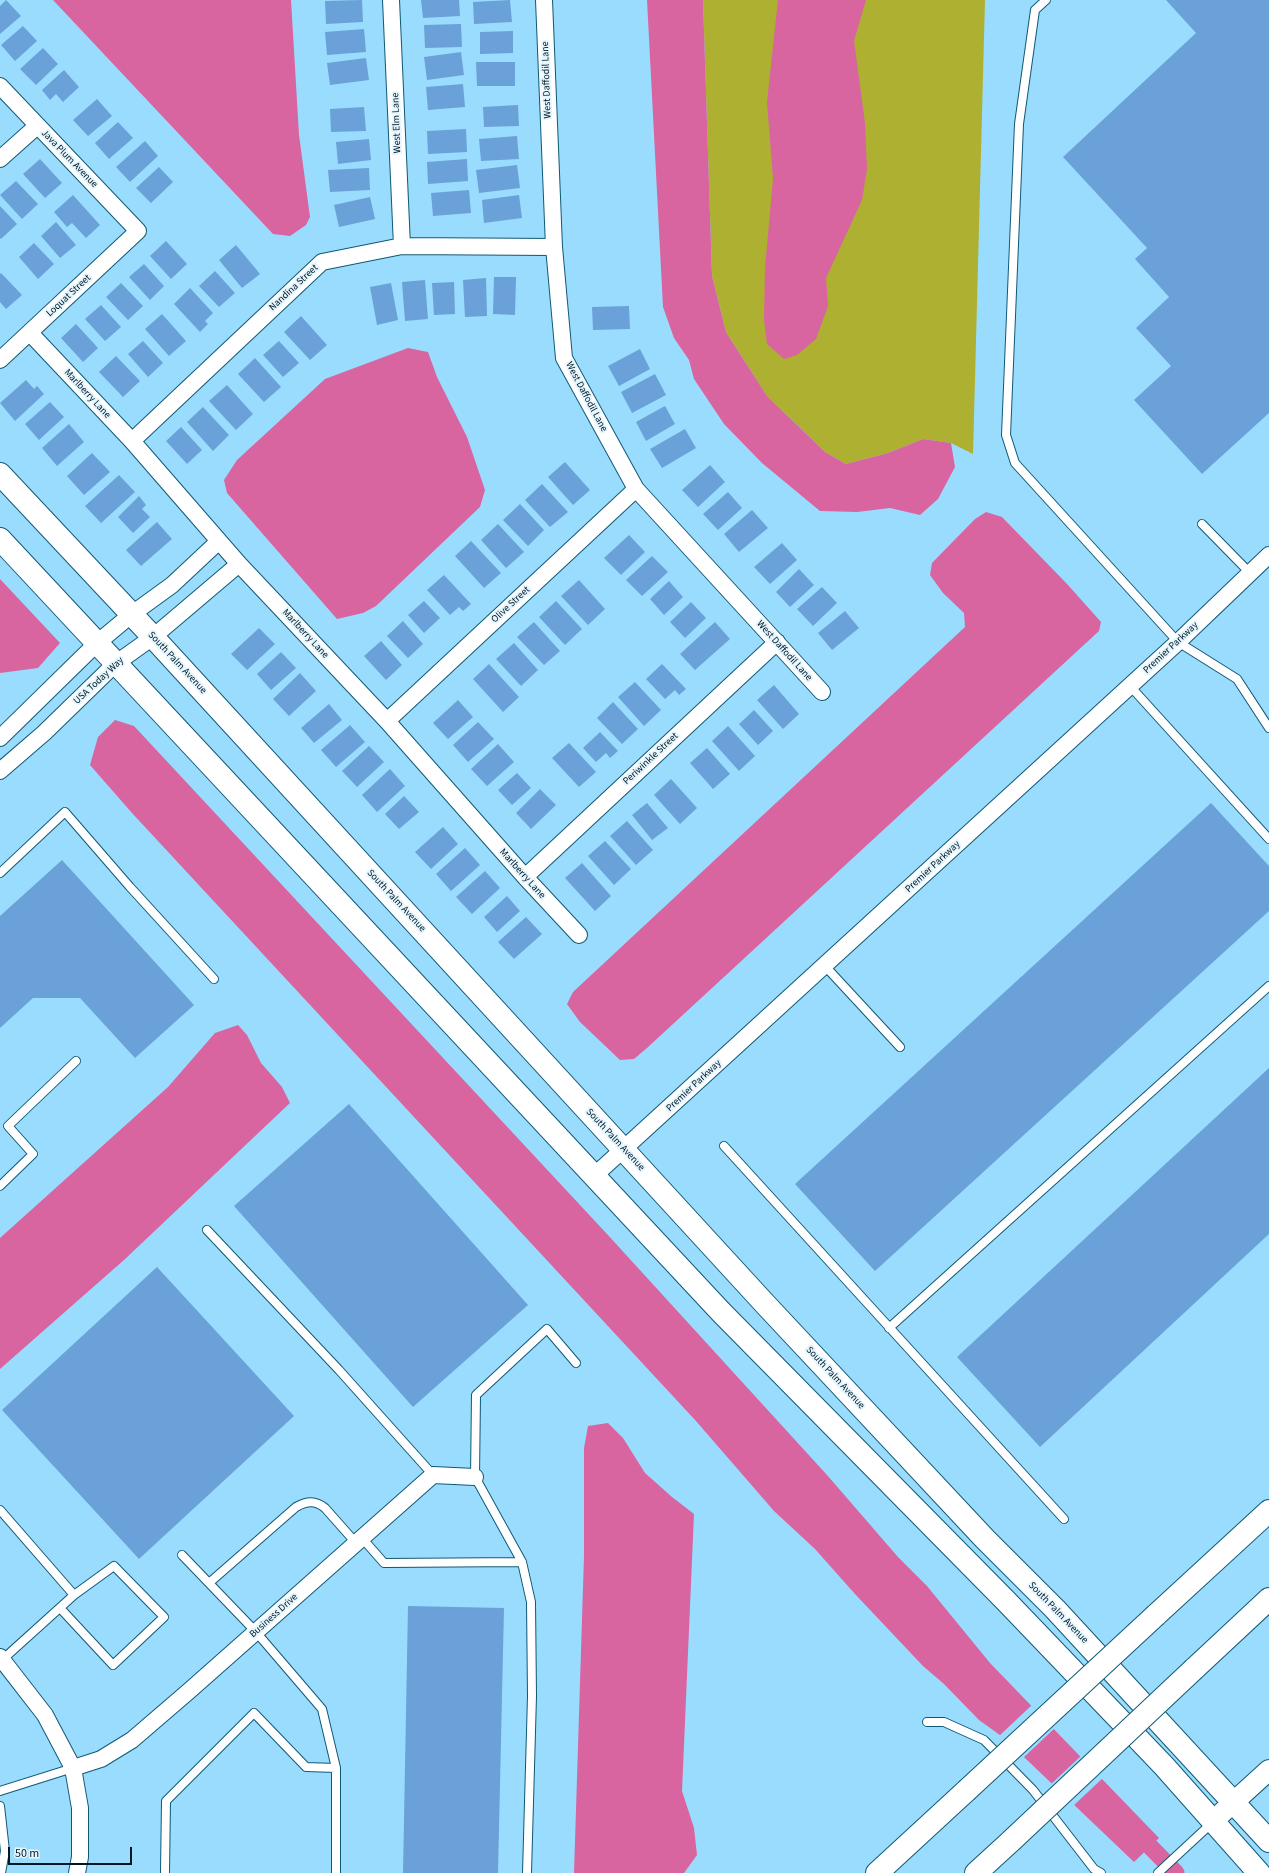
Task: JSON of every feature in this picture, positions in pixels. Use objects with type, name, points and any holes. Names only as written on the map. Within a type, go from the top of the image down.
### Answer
[{"type":"main road","name":"South Palm Avenue","points":[[0,474],[132,614],[772,1311],[985,1539],[1055,1609],[1269,1841]]},
{"type":"main road","points":[[0,539],[114,664],[721,1312],[1006,1601],[1164,1766],[1259,1873]]},
{"type":"main road","points":[[877,1873],[1269,1511]]},
{"type":"main road","points":[[976,1873],[1269,1599]]},
{"type":"street","name":"West Elm Lane","points":[[391,0],[402,246]]},
{"type":"street","name":"West Daffodil Lane","points":[[544,0],[554,247],[564,358],[636,489],[822,692]]},
{"type":"street","name":"Java Plum Avenue","points":[[0,86],[138,231]]},
{"type":"street","points":[[0,159],[37,126]]},
{"type":"street","name":"Loquat Street","points":[[0,360],[138,231]]},
{"type":"street","name":"Nandina Street","points":[[132,441],[322,262],[402,246],[554,247]]},
{"type":"street","name":"Marlberry Lane","points":[[30,333],[132,441],[239,564],[387,721],[525,877],[579,935]]},
{"type":"street","name":"Olive Street","points":[[387,721],[636,489]]},
{"type":"street","points":[[0,738],[96,644],[132,614],[172,585],[219,541]]},
{"type":"street","name":"Premier Parkway","points":[[594,1176],[1178,642],[1269,556]]},
{"type":"street","name":"USA Today Way","points":[[0,771],[44,733],[114,664],[153,637],[239,564]]},
{"type":"street","name":"Periwinkle Street","points":[[525,877],[776,642]]},
{"type":"street","points":[[433,1475],[475,1477]]},
{"type":"street","name":"Business Drive","points":[[73,1768],[101,1760],[132,1740],[433,1475]]},
{"type":"street","points":[[1,1658],[45,1715],[73,1768],[80,1808],[80,1857],[78,1873]]},
{"type":"street","points":[[1214,1822],[1269,1770]]},
{"type":"lane","points":[[1046,0],[1035,10],[1019,124],[1006,435],[1015,464],[1178,642],[1237,679],[1269,728]]},
{"type":"lane","points":[[1202,524],[1250,573]]},
{"type":"lane","points":[[1130,686],[1269,839]]},
{"type":"lane","points":[[0,873],[65,812],[130,887],[214,979]]},
{"type":"lane","points":[[825,966],[900,1046]]},
{"type":"lane","points":[[890,1328],[1269,986]]},
{"type":"lane","points":[[0,1186],[33,1154],[8,1126],[76,1061]]},
{"type":"lane","points":[[724,1146],[1064,1519]]},
{"type":"lane","points":[[207,1230],[339,1370],[433,1475]]},
{"type":"lane","points":[[527,1873],[532,1696],[531,1602],[522,1562],[475,1477],[476,1395],[547,1329],[576,1362]]},
{"type":"lane","points":[[209,1583],[296,1507],[303,1503],[311,1502],[319,1503],[325,1508],[384,1563],[522,1562]]},
{"type":"lane","points":[[0,1510],[74,1595]]},
{"type":"lane","points":[[182,1555],[256,1632],[322,1709],[336,1768],[336,1873]]},
{"type":"lane","points":[[1,1658],[74,1595],[114,1566],[164,1617],[113,1665],[60,1608]]},
{"type":"lane","points":[[165,1873],[166,1801],[254,1713],[306,1767],[336,1768]]},
{"type":"lane","points":[[927,1722],[944,1722],[984,1740],[1033,1790],[1094,1869],[1101,1873]]},
{"type":"lane","points":[[0,1791],[73,1768]]},
{"type":"lane","points":[[0,1806],[5,1852],[1,1873]]},
{"type":"lane","points":[[1158,1873],[1214,1822]]},
{"type":"shaded area","points":[[53,0],[291,0],[299,135],[310,217],[306,225],[290,236],[273,234]]},
{"type":"shaded area","points":[[647,0],[703,0],[712,276],[726,332],[767,396],[825,452],[846,464],[888,453],[923,439],[951,443],[955,467],[938,499],[920,515],[890,508],[857,512],[820,511],[762,463],[724,424],[694,379],[689,360],[674,338],[663,307]]},
{"type":"shaded area","points":[[703,0],[985,0],[973,454],[951,443],[923,439],[888,453],[846,464],[825,452],[767,396],[726,332],[712,276]]},
{"type":"shaded area","points":[[778,0],[866,0],[854,41],[865,123],[867,169],[862,200],[826,278],[828,306],[816,339],[797,355],[784,359],[767,344],[764,320],[765,268],[773,179],[767,102]]},
{"type":"shaded area","points":[[408,348],[428,352],[437,377],[467,437],[485,490],[480,507],[376,606],[363,613],[337,619],[227,493],[224,480],[237,460],[325,379]]},
{"type":"shaded area","points":[[986,512],[1002,517],[1068,585],[1101,622],[1099,631],[647,1048],[634,1059],[620,1060],[580,1022],[567,1004],[573,992],[965,627],[964,613],[943,593],[930,575],[932,563],[975,519]]},
{"type":"shaded area","points":[[0,579],[60,643],[38,668],[0,673]]},
{"type":"shaded area","points":[[115,720],[134,726],[607,1234],[827,1475],[898,1557],[927,1586],[990,1663],[1159,1838],[1134,1862],[1004,1738],[979,1720],[944,1684],[923,1666],[815,1549],[774,1511],[696,1421],[132,813],[90,765],[98,737]]},
{"type":"shaded area","points":[[238,1025],[247,1035],[261,1063],[282,1087],[290,1103],[124,1260],[0,1369],[0,1238],[168,1087],[215,1033]]},
{"type":"shaded area","points":[[608,1423],[623,1438],[645,1473],[694,1514],[682,1791],[694,1828],[697,1855],[684,1873],[574,1873],[584,1556],[584,1448],[588,1426]]},
{"type":"pier","points":[[1033,1704],[1056,1727],[1022,1759],[998,1737]]},
{"type":"pier","points":[[1082,1755],[1104,1777],[1072,1807],[1049,1786]]},
{"type":"building","points":[[6,0],[21,16],[0,34],[0,6]]},
{"type":"building","points":[[362,0],[363,22],[326,24],[325,1]]},
{"type":"building","points":[[421,0],[459,0],[460,16],[423,18]]},
{"type":"building","points":[[510,0],[512,22],[474,24],[473,2]]},
{"type":"building","points":[[1166,0],[1269,0],[1269,413],[1202,474],[1134,400],[1171,366],[1136,328],[1169,297],[1135,259],[1147,248],[1063,157],[1196,33]]},
{"type":"building","points":[[461,24],[462,47],[425,48],[424,25]]},
{"type":"building","points":[[23,26],[37,41],[15,61],[1,45]]},
{"type":"building","points":[[364,29],[366,52],[327,55],[325,32]]},
{"type":"building","points":[[513,31],[513,53],[480,54],[480,32]]},
{"type":"building","points":[[43,48],[58,64],[36,85],[20,69]]},
{"type":"building","points":[[461,52],[464,75],[427,80],[424,57]]},
{"type":"building","points":[[366,58],[369,80],[330,85],[327,63]]},
{"type":"building","points":[[476,62],[515,62],[515,86],[477,86]]},
{"type":"building","points":[[64,70],[79,87],[63,102],[56,94],[50,100],[42,90]]},
{"type":"building","points":[[463,84],[465,107],[428,110],[426,87]]},
{"type":"building","points":[[97,99],[112,116],[88,136],[73,120]]},
{"type":"building","points":[[518,105],[519,126],[484,127],[483,107]]},
{"type":"building","points":[[364,107],[366,131],[331,132],[330,109]]},
{"type":"building","points":[[118,122],[133,138],[109,159],[95,143]]},
{"type":"building","points":[[466,129],[467,152],[428,154],[427,131]]},
{"type":"building","points":[[517,136],[519,159],[481,161],[479,139]]},
{"type":"building","points":[[369,139],[371,160],[338,164],[336,142]]},
{"type":"building","points":[[145,141],[158,156],[130,182],[116,167]]},
{"type":"building","points":[[40,159],[62,183],[45,198],[23,174]]},
{"type":"building","points":[[467,159],[468,181],[428,184],[427,162]]},
{"type":"building","points":[[517,165],[520,188],[479,193],[476,170]]},
{"type":"building","points":[[159,167],[173,182],[151,203],[136,188]]},
{"type":"building","points":[[369,168],[370,190],[330,192],[328,170]]},
{"type":"building","points":[[16,181],[38,204],[22,219],[0,195]]},
{"type":"building","points":[[469,190],[471,213],[433,216],[431,193]]},
{"type":"building","points":[[73,195],[100,225],[86,238],[72,223],[67,227],[54,212]]},
{"type":"building","points":[[519,195],[522,218],[484,223],[482,200]]},
{"type":"building","points":[[370,197],[375,219],[339,227],[334,205]]},
{"type":"building","points":[[0,206],[17,224],[1,239],[0,238]]},
{"type":"building","points":[[56,222],[76,245],[60,258],[41,236]]},
{"type":"building","points":[[166,241],[187,264],[171,279],[150,256]]},
{"type":"building","points":[[34,243],[54,264],[38,279],[19,257]]},
{"type":"building","points":[[236,245],[260,274],[242,288],[219,260]]},
{"type":"building","points":[[144,264],[164,286],[150,300],[129,277]]},
{"type":"building","points":[[215,271],[235,293],[219,307],[199,286]]},
{"type":"building","points":[[1,273],[22,295],[6,309],[0,302]]},
{"type":"building","points":[[494,277],[516,277],[515,315],[493,314]]},
{"type":"building","points":[[486,278],[487,316],[465,317],[463,280]]},
{"type":"building","points":[[425,280],[428,319],[405,321],[402,282]]},
{"type":"building","points":[[454,282],[455,314],[434,315],[432,283]]},
{"type":"building","points":[[121,283],[143,306],[128,320],[106,297]]},
{"type":"building","points":[[391,283],[398,320],[377,325],[370,287]]},
{"type":"building","points":[[190,288],[213,313],[205,321],[208,324],[200,332],[174,304]]},
{"type":"building","points":[[101,305],[121,327],[105,341],[85,319]]},
{"type":"building","points":[[629,306],[630,329],[593,330],[592,307]]},
{"type":"building","points":[[162,314],[186,341],[169,356],[145,329]]},
{"type":"building","points":[[301,316],[327,345],[310,360],[284,332]]},
{"type":"building","points":[[76,324],[98,348],[83,362],[61,338]]},
{"type":"building","points":[[143,341],[163,363],[148,377],[128,354]]},
{"type":"building","points":[[279,341],[299,363],[283,377],[263,355]]},
{"type":"building","points":[[640,349],[650,369],[619,386],[608,366]]},
{"type":"building","points":[[116,356],[140,381],[123,397],[99,372]]},
{"type":"building","points":[[255,358],[281,387],[264,402],[238,374]]},
{"type":"building","points":[[655,374],[666,395],[632,413],[621,392]]},
{"type":"building","points":[[26,380],[34,389],[37,386],[44,394],[15,421],[0,403]]},
{"type":"building","points":[[227,385],[253,414],[236,430],[209,401]]},
{"type":"building","points":[[50,402],[64,417],[39,440],[25,424]]},
{"type":"building","points":[[665,406],[675,424],[646,441],[636,422]]},
{"type":"building","points":[[203,407],[229,435],[213,451],[187,422]]},
{"type":"building","points":[[69,424],[84,442],[57,466],[42,448]]},
{"type":"building","points":[[181,427],[202,450],[187,464],[166,441]]},
{"type":"building","points":[[685,429],[696,448],[662,468],[650,449]]},
{"type":"building","points":[[92,453],[110,472],[84,495],[67,476]]},
{"type":"building","points":[[565,462],[590,490],[573,505],[548,477]]},
{"type":"building","points":[[710,465],[725,482],[698,507],[682,490]]},
{"type":"building","points":[[119,475],[135,492],[101,523],[85,506]]},
{"type":"building","points":[[542,484],[568,512],[550,527],[525,500]]},
{"type":"building","points":[[728,492],[742,508],[718,530],[703,514]]},
{"type":"building","points":[[139,496],[146,505],[142,509],[150,517],[133,533],[118,517]]},
{"type":"building","points":[[520,504],[544,530],[528,546],[503,520]]},
{"type":"building","points":[[752,510],[768,528],[739,552],[724,534]]},
{"type":"building","points":[[157,522],[172,539],[141,566],[126,550]]},
{"type":"building","points":[[498,524],[524,552],[506,568],[481,540]]},
{"type":"building","points":[[629,535],[645,552],[621,575],[604,558]]},
{"type":"building","points":[[471,541],[501,573],[484,588],[455,556]]},
{"type":"building","points":[[782,543],[797,560],[770,584],[754,567]]},
{"type":"building","points":[[652,556],[668,572],[642,596],[626,580]]},
{"type":"building","points":[[799,569],[814,585],[790,607],[776,592]]},
{"type":"building","points":[[444,575],[471,604],[463,611],[459,607],[450,615],[427,590]]},
{"type":"building","points":[[579,580],[605,609],[588,625],[561,596]]},
{"type":"building","points":[[669,581],[683,597],[664,615],[650,599]]},
{"type":"building","points":[[822,587],[837,603],[813,626],[797,609]]},
{"type":"building","points":[[424,601],[440,618],[424,633],[408,615]]},
{"type":"building","points":[[556,601],[582,629],[565,645],[539,617]]},
{"type":"building","points":[[691,602],[706,618],[685,638],[670,622]]},
{"type":"building","points":[[845,611],[859,628],[832,650],[818,633]]},
{"type":"building","points":[[403,621],[423,644],[408,658],[387,636]]},
{"type":"building","points":[[534,622],[560,651],[544,665],[517,637]]},
{"type":"building","points":[[715,622],[730,639],[695,670],[680,654]]},
{"type":"building","points":[[259,628],[275,644],[247,670],[231,654]]},
{"type":"building","points":[[381,641],[402,665],[386,680],[364,656]]},
{"type":"building","points":[[514,643],[538,670],[521,686],[496,659]]},
{"type":"building","points":[[281,652],[296,668],[271,690],[257,674]]},
{"type":"building","points":[[489,664],[519,697],[503,712],[473,679]]},
{"type":"building","points":[[662,664],[686,689],[679,695],[675,690],[665,699],[646,679]]},
{"type":"building","points":[[300,673],[316,691],[289,716],[273,699]]},
{"type":"building","points":[[635,682],[661,710],[644,726],[618,697]]},
{"type":"building","points":[[774,685],[799,714],[783,729],[757,700]]},
{"type":"building","points":[[458,700],[473,717],[448,739],[433,723]]},
{"type":"building","points":[[613,702],[638,729],[622,744],[597,718]]},
{"type":"building","points":[[329,704],[342,720],[314,743],[301,728]]},
{"type":"building","points":[[754,710],[773,731],[758,745],[739,724]]},
{"type":"building","points":[[478,722],[494,739],[468,762],[453,745]]},
{"type":"building","points":[[350,725],[365,742],[336,767],[321,750]]},
{"type":"building","points":[[728,726],[755,756],[739,771],[712,741]]},
{"type":"building","points":[[600,732],[618,751],[610,758],[606,753],[596,762],[583,748]]},
{"type":"building","points":[[569,743],[596,772],[579,787],[552,758]]},
{"type":"building","points":[[498,744],[514,762],[487,786],[471,769]]},
{"type":"building","points":[[369,746],[384,762],[357,787],[342,771]]},
{"type":"building","points":[[707,748],[730,774],[713,789],[690,763]]},
{"type":"building","points":[[390,769],[405,786],[377,812],[362,795]]},
{"type":"building","points":[[517,773],[531,788],[512,805],[498,790]]},
{"type":"building","points":[[671,779],[697,808],[680,824],[654,795]]},
{"type":"building","points":[[540,789],[556,805],[531,829],[516,813]]},
{"type":"building","points":[[404,796],[419,812],[399,829],[385,814]]},
{"type":"building","points":[[647,803],[668,828],[652,840],[632,815]]},
{"type":"building","points":[[1211,803],[1269,866],[1269,911],[875,1271],[795,1184]]},
{"type":"building","points":[[627,821],[653,850],[636,865],[610,836]]},
{"type":"building","points":[[443,827],[458,844],[431,869],[415,852]]},
{"type":"building","points":[[605,841],[631,869],[614,885],[588,856]]},
{"type":"building","points":[[465,848],[480,865],[451,891],[436,874]]},
{"type":"building","points":[[62,860],[194,1005],[135,1058],[80,998],[33,998],[0,1028],[0,916]]},
{"type":"building","points":[[582,863],[611,896],[595,911],[565,878]]},
{"type":"building","points":[[485,871],[500,888],[472,914],[456,897]]},
{"type":"building","points":[[507,896],[520,911],[497,932],[484,917]]},
{"type":"building","points":[[526,917],[542,934],[514,959],[498,942]]},
{"type":"building","points":[[1269,1068],[1269,1234],[1040,1447],[957,1357]]},
{"type":"building","points":[[349,1104],[528,1305],[413,1407],[234,1206]]},
{"type":"building","points":[[157,1267],[294,1416],[139,1559],[2,1410]]},
{"type":"building","points":[[408,1606],[504,1608],[498,1873],[403,1873]]},
{"type":"waterway","points":[[1134,1830],[1176,1873]]}]
